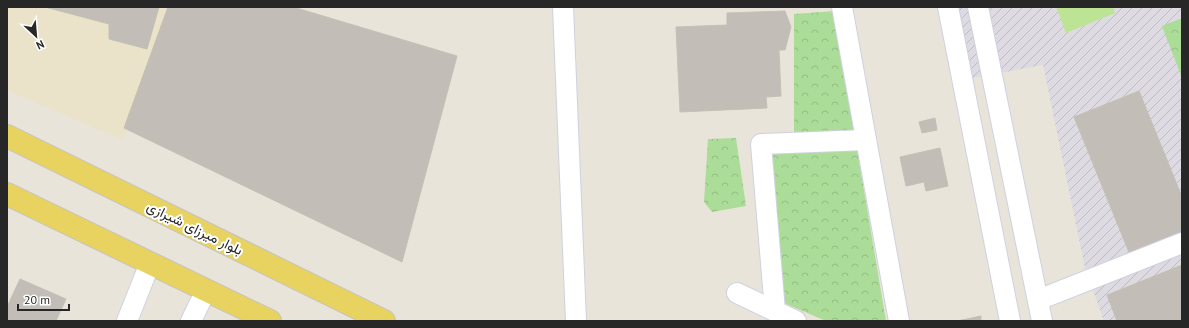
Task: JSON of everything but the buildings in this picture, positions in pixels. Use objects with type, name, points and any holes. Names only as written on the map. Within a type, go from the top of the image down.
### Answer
[{"type":"main road","name":"بلوار میرزای شیرازی","points":[[7,136],[384,321]]},
{"type":"main road","points":[[7,194],[270,321]]},
{"type":"street","points":[[563,7],[576,321]]},
{"type":"street","points":[[842,7],[899,321]]},
{"type":"street","points":[[948,7],[1010,321]]},
{"type":"street","points":[[978,7],[1042,321]]},
{"type":"street","points":[[775,311],[761,144],[866,140]]},
{"type":"street","points":[[1038,300],[1182,243]]},
{"type":"street","points":[[127,321],[150,263]]},
{"type":"street","points":[[190,321],[206,290]]},
{"type":"street","points":[[737,293],[796,321]]},
{"type":"shaded area","points":[[7,7],[169,7],[123,140],[7,90]]},
{"type":"shaded area","points":[[940,7],[1182,7],[1182,321],[1104,321],[1085,268],[1043,65],[962,80]]},
{"type":"green space","points":[[1056,7],[1113,7],[1115,13],[1066,33]]},
{"type":"green space","points":[[835,11],[855,132],[794,132],[794,14]]},
{"type":"green space","points":[[1182,18],[1182,78],[1162,26]]},
{"type":"green space","points":[[736,138],[746,206],[712,212],[704,202],[708,139]]},
{"type":"green space","points":[[857,149],[886,321],[826,321],[784,303],[770,151]]}]
